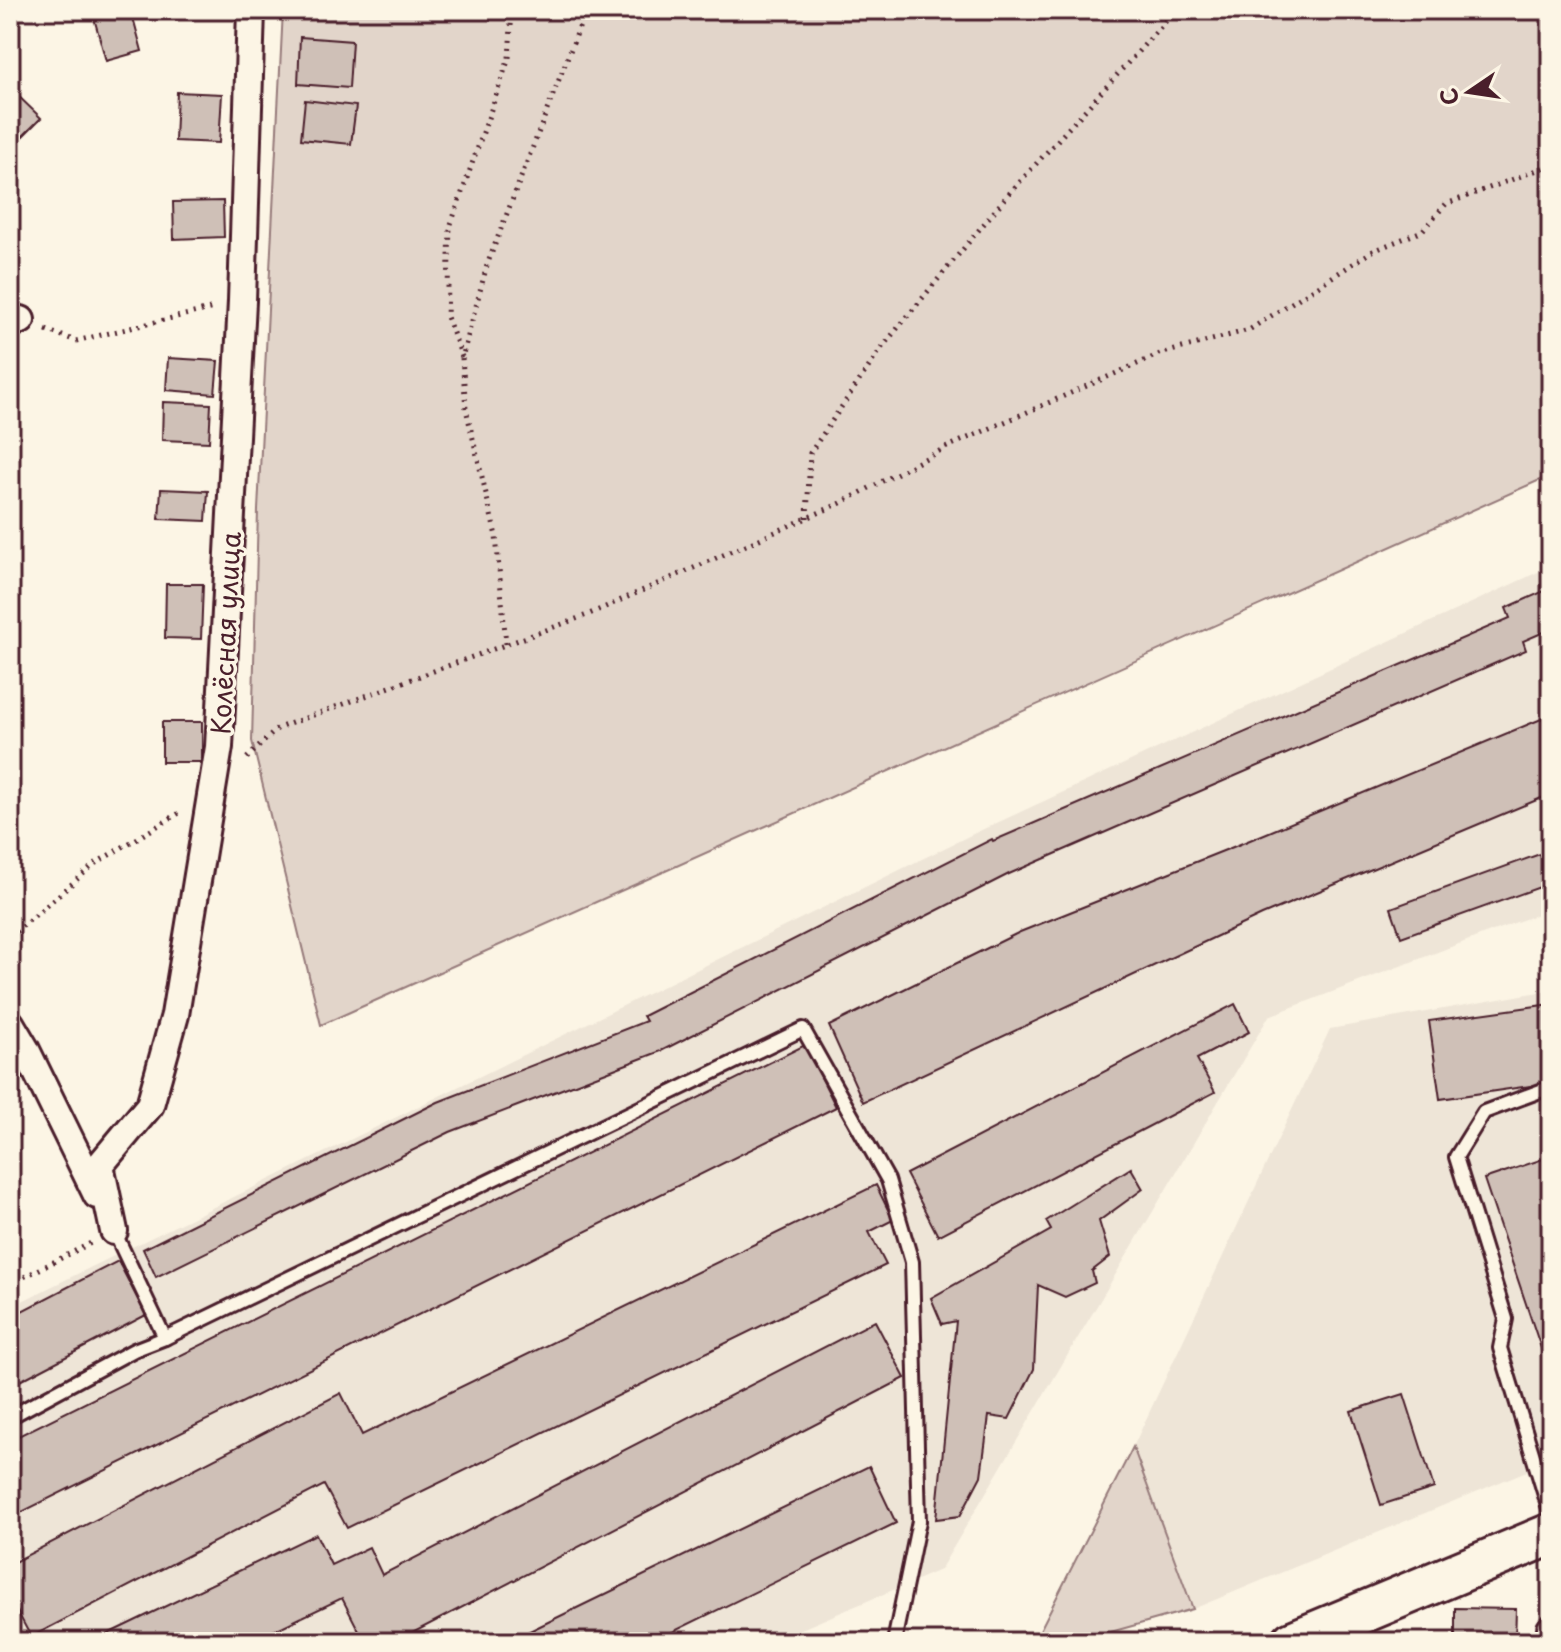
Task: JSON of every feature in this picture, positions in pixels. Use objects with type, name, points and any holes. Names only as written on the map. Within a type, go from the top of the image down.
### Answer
[{"type":"main road","points":[[1292,1642],[1551,1534]]},
{"type":"street","name":"Колёсная улица","points":[[114,1231],[100,1165],[150,1105],[175,1015],[219,747],[242,301],[251,10]]},
{"type":"street","points":[[10,1023],[114,1231]]},
{"type":"street","points":[[1550,1642],[1551,1629]]},
{"type":"lane","points":[[10,1417],[134,1350],[165,1338],[803,1029],[888,1180],[912,1262],[919,1521],[894,1642]]},
{"type":"lane","points":[[1551,1094],[1543,1090],[1484,1112],[1456,1157],[1506,1319],[1500,1348],[1551,1515]]},
{"type":"lane","points":[[114,1231],[165,1338]]},
{"type":"path","points":[[506,644],[496,536],[466,409],[462,358],[447,317],[450,227],[509,58],[512,10]]},
{"type":"path","points":[[462,358],[487,265],[586,10]]},
{"type":"path","points":[[807,518],[810,453],[883,346],[1006,197],[1176,10]]},
{"type":"path","points":[[10,937],[96,863],[209,795],[278,728],[587,615],[807,518],[945,448],[1160,354],[1249,330],[1373,251],[1422,231],[1446,204],[1551,165]]},
{"type":"path","points":[[76,341],[242,301]]},
{"type":"path","points":[[10,1284],[114,1231]]},
{"type":"shaded area","points":[[283,10],[1551,10],[1551,475],[321,1025],[252,741],[258,510]]},
{"type":"shaded area","points":[[1551,566],[1551,909],[1269,1016],[940,1570],[771,1642],[12,1642],[10,1307],[975,833]]},
{"type":"shaded area","points":[[1551,990],[1551,1461],[1193,1609],[1133,1447],[1330,1029]]},
{"type":"shaded area","points":[[1133,1447],[1193,1609],[1075,1642],[1034,1642]]},
{"type":"building","points":[[131,10],[142,51],[106,61],[94,18]]},
{"type":"building","points":[[300,37],[352,41],[349,88],[298,84]]},
{"type":"building","points":[[10,90],[41,118],[10,149]]},
{"type":"building","points":[[177,92],[222,94],[219,143],[175,141]]},
{"type":"building","points":[[305,100],[356,106],[351,144],[301,139]]},
{"type":"building","points":[[223,201],[224,237],[174,239],[173,202]]},
{"type":"building","points":[[168,358],[218,361],[215,394],[166,390]]},
{"type":"building","points":[[163,402],[211,404],[209,442],[162,440]]},
{"type":"building","points":[[161,489],[208,491],[206,521],[159,519]]},
{"type":"building","points":[[166,584],[203,584],[201,639],[165,638]]},
{"type":"building","points":[[1551,588],[1551,629],[1523,641],[1526,650],[1009,874],[661,1051],[450,1132],[156,1277],[143,1249],[438,1102],[646,1021],[643,1016],[992,839],[1510,618],[1506,608]]},
{"type":"building","points":[[1551,715],[1551,794],[1262,915],[863,1102],[829,1026],[1020,932]]},
{"type":"building","points":[[162,722],[202,722],[202,762],[162,762]]},
{"type":"building","points":[[1551,850],[1551,883],[1401,937],[1391,908]]},
{"type":"building","points":[[1235,1004],[1249,1032],[1197,1059],[1215,1092],[938,1236],[906,1174]]},
{"type":"building","points":[[1551,1004],[1551,1083],[1440,1099],[1429,1021]]},
{"type":"building","points":[[805,1045],[836,1107],[10,1518],[10,1440]]},
{"type":"building","points":[[1546,1158],[1551,1172],[1551,1378],[1484,1179]]},
{"type":"building","points":[[1131,1168],[1143,1189],[1099,1221],[1110,1257],[1092,1271],[1095,1283],[1065,1297],[1038,1285],[1034,1369],[1009,1419],[989,1416],[981,1476],[960,1516],[936,1519],[956,1321],[942,1324],[931,1298],[1051,1230],[1046,1221]]},
{"type":"building","points":[[876,1185],[893,1220],[869,1232],[886,1265],[347,1528],[324,1485],[31,1637],[10,1598],[10,1564],[341,1393],[362,1435]]},
{"type":"building","points":[[118,1261],[146,1315],[10,1386],[10,1317]]},
{"type":"building","points":[[875,1321],[905,1378],[395,1642],[346,1642],[361,1635],[342,1598],[250,1642],[91,1642],[316,1534],[331,1565],[369,1547],[382,1575]]},
{"type":"building","points":[[1404,1394],[1434,1488],[1381,1505],[1351,1411]]},
{"type":"building","points":[[869,1466],[896,1523],[652,1642],[507,1642]]},
{"type":"building","points":[[1455,1608],[1516,1609],[1515,1642],[1455,1642]]}]
